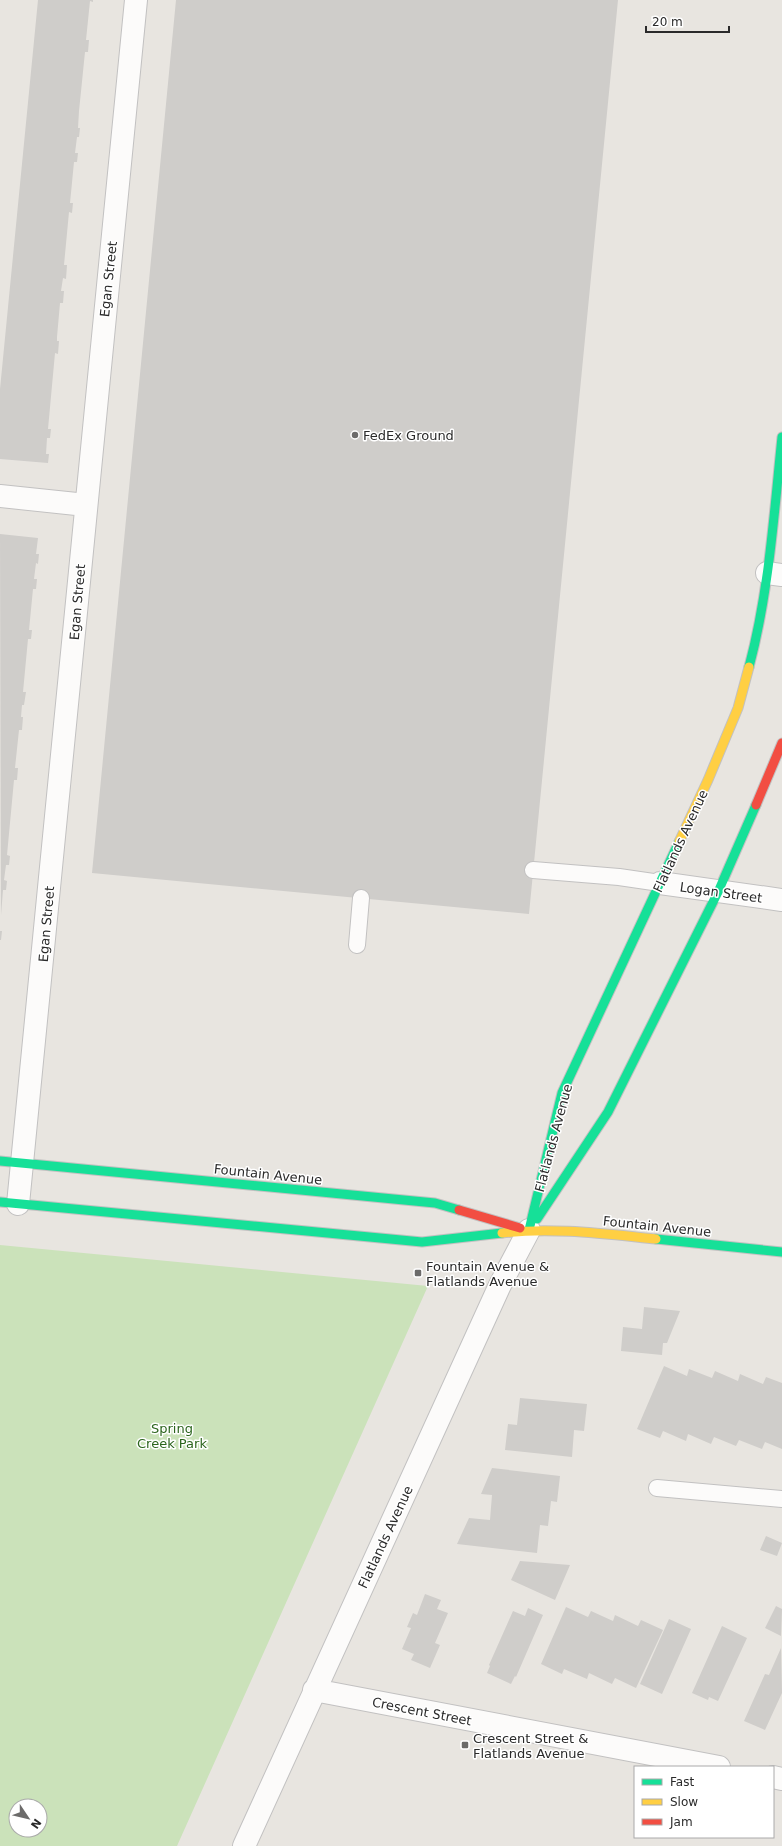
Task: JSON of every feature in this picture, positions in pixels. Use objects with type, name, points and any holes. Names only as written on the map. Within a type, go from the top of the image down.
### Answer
[{"type":"main road","name":"Flatlands Avenue","points":[[529,1230],[562,1093],[724,743],[738,708],[775,574],[782,437]]},
{"type":"main road","name":"Flatlands Avenue","points":[[529,1230],[608,1112],[718,892],[782,742]]},
{"type":"main road","name":"Fountain Avenue","points":[[0,1161],[435,1203],[529,1230]]},
{"type":"main road","name":"Fountain Avenue","points":[[9,1203],[422,1242],[529,1230],[594,1233],[782,1252]]},
{"type":"street","name":"Egan Street","points":[[9,1203],[22,1163],[136,0]]},
{"type":"street","points":[[0,496],[86,505]]},
{"type":"street","name":"Logan Street","points":[[660,883],[782,900]]},
{"type":"street","name":"Flatlands Avenue","points":[[244,1846],[500,1285],[529,1230]]},
{"type":"street","name":"Crescent Street","points":[[314,1690],[714,1766]]},
{"type":"lane","points":[[533,870],[619,877],[660,883]]},
{"type":"lane","points":[[357,945],[361,898]]},
{"type":"lane","points":[[657,1488],[782,1499]]},
{"type":"green space","name":"Spring Creek Park","points":[[0,1245],[428,1286],[177,1846],[0,1846]]},
{"type":"building","points":[[38,0],[93,0],[93,2],[90,1],[86,40],[89,40],[88,52],[85,52],[79,111],[78,128],[80,128],[75,153],[78,153],[77,162],[74,162],[70,203],[73,203],[72,213],[69,212],[64,265],[67,265],[66,279],[63,278],[61,291],[64,291],[63,303],[60,303],[57,337],[57,341],[59,341],[58,354],[55,353],[48,429],[51,429],[50,438],[47,438],[46,454],[49,454],[48,463],[0,459],[0,389]]},
{"type":"building","name":"FedEx Ground","points":[[176,0],[618,0],[529,914],[92,873]]},
{"type":"building","points":[[0,534],[38,538],[36,554],[39,554],[38,564],[36,563],[34,579],[37,579],[36,589],[33,589],[29,630],[32,630],[31,639],[28,639],[23,692],[26,692],[24,705],[22,705],[21,717],[23,717],[22,730],[19,730],[15,768],[18,768],[17,780],[14,780],[7,855],[10,856],[9,865],[6,865],[4,880],[7,881],[6,890],[3,890],[1,915]]},
{"type":"building","points":[[0,931],[2,931],[1,940],[0,940]]},
{"type":"building","points":[[644,1307],[680,1311],[667,1343],[663,1343],[662,1355],[621,1351],[623,1327],[642,1329]]},
{"type":"building","points":[[664,1366],[687,1376],[689,1369],[712,1378],[715,1371],[738,1381],[740,1374],[763,1384],[766,1377],[782,1383],[782,1449],[765,1442],[762,1449],[739,1440],[736,1446],[714,1437],[711,1444],[688,1434],[686,1441],[663,1431],[660,1438],[637,1429]]},
{"type":"building","points":[[520,1398],[587,1404],[584,1431],[574,1430],[572,1457],[505,1450],[508,1424],[517,1425]]},
{"type":"building","points":[[492,1468],[560,1476],[557,1502],[551,1501],[548,1526],[540,1525],[537,1553],[457,1544],[469,1518],[490,1520],[492,1495],[481,1494]]},
{"type":"building","points":[[766,1536],[782,1543],[777,1556],[760,1550]]},
{"type":"building","points":[[520,1561],[570,1565],[555,1600],[511,1580]]},
{"type":"building","points":[[425,1594],[441,1600],[437,1609],[448,1613],[435,1643],[440,1645],[430,1668],[411,1660],[414,1654],[402,1649],[411,1628],[407,1627],[413,1613],[417,1615]]},
{"type":"building","points":[[776,1606],[782,1609],[781,1636],[765,1628]]},
{"type":"building","points":[[566,1607],[588,1617],[591,1611],[613,1621],[615,1615],[638,1626],[641,1620],[663,1630],[636,1688],[615,1678],[612,1684],[589,1673],[587,1679],[564,1669],[562,1674],[541,1664]]},
{"type":"building","points":[[528,1608],[543,1615],[516,1677],[515,1676],[511,1684],[487,1673],[490,1666],[489,1665],[513,1611],[525,1616]]},
{"type":"building","points":[[669,1619],[691,1629],[662,1694],[640,1684]]},
{"type":"building","points":[[722,1626],[747,1638],[718,1701],[709,1697],[708,1700],[692,1693]]},
{"type":"building","points":[[781,1648],[782,1693],[765,1730],[744,1721],[765,1674],[769,1675]]},
{"type":"traffic: fast","points":[[749,667],[756,639],[766,582],[782,437]]},
{"type":"traffic: fast","points":[[537,1219],[608,1112],[718,892],[756,805]]},
{"type":"traffic: fast","points":[[529,1230],[562,1093],[679,842]]},
{"type":"traffic: fast","points":[[0,1161],[435,1203],[459,1210]]},
{"type":"traffic: fast","points":[[0,1202],[422,1242],[502,1233]]},
{"type":"traffic: fast","points":[[656,1239],[782,1252]]},
{"type":"traffic: slow","points":[[679,842],[708,780],[738,708],[749,667]]},
{"type":"traffic: slow","points":[[502,1233],[521,1231],[560,1231],[656,1239]]},
{"type":"traffic: jam","points":[[756,805],[782,743]]},
{"type":"traffic: jam","points":[[459,1210],[520,1228]]},
{"type":"place","name":"FedEx Ground","points":[[355,435]]},
{"type":"place","name":"Fountain Avenue & Flatlands Avenue","points":[[418,1273]]},
{"type":"place","name":"Crescent Street & Flatlands Avenue","points":[[465,1745]]}]
